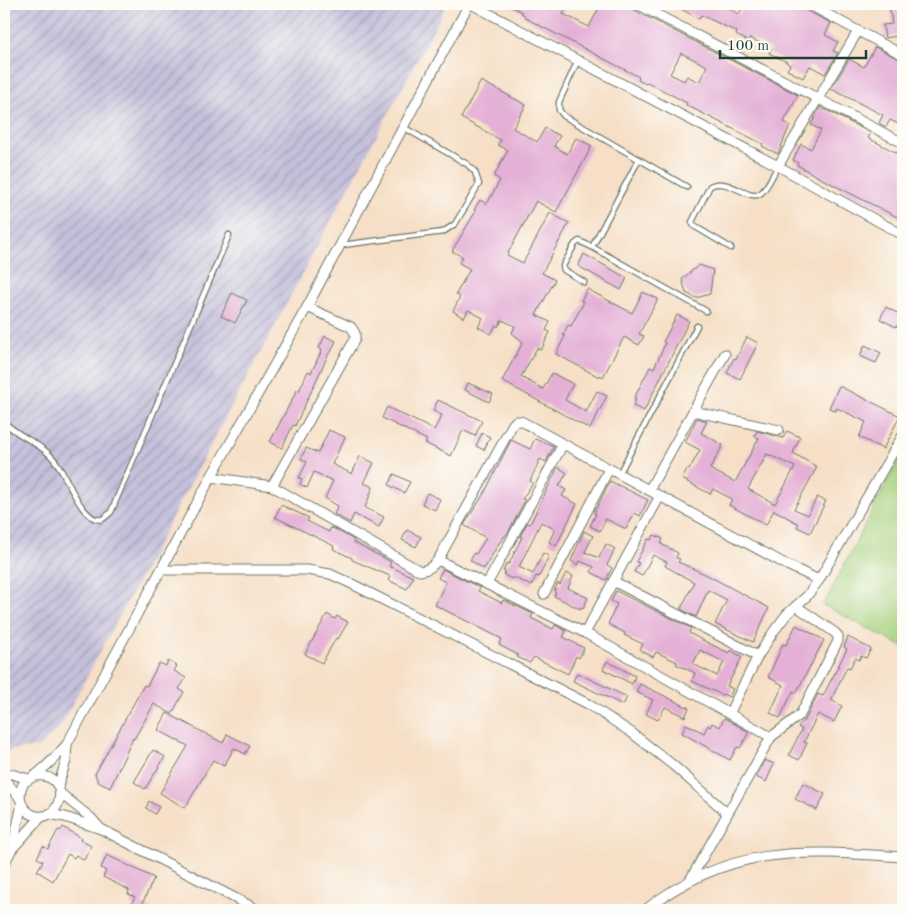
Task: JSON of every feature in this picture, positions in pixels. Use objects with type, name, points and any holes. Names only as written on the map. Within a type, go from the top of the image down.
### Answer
[{"type":"street","points":[[12,849],[21,801],[21,791],[24,784],[68,744],[470,4],[778,166],[903,235]]},
{"type":"street","points":[[637,4],[903,143]]},
{"type":"street","points":[[808,4],[903,55]]},
{"type":"street","points":[[778,166],[858,31]]},
{"type":"street","points":[[272,486],[354,339],[355,333],[351,327],[307,307]]},
{"type":"street","points":[[648,490],[725,354]]},
{"type":"street","points":[[693,411],[779,430]]},
{"type":"street","points":[[212,477],[272,486],[420,571],[430,568],[438,560],[513,424],[516,421],[521,421],[789,566],[819,580]]},
{"type":"street","points":[[730,712],[758,656],[787,614],[807,596],[819,580],[903,435]]},
{"type":"street","points":[[487,584],[563,444]]},
{"type":"street","points":[[544,594],[610,469]]},
{"type":"street","points":[[584,633],[660,496]]},
{"type":"street","points":[[438,560],[584,633],[730,712],[771,737]]},
{"type":"street","points":[[161,570],[307,570],[330,574],[588,704],[632,732],[727,813]]},
{"type":"street","points":[[613,581],[758,656]]},
{"type":"street","points":[[690,880],[771,737],[800,715],[838,641],[838,636],[834,632],[796,606]]},
{"type":"street","points":[[4,864],[12,849],[46,815],[58,806],[59,790],[68,744]]},
{"type":"street","points":[[4,772],[32,778],[42,775],[48,777],[54,781],[59,790],[101,829]]},
{"type":"street","points":[[4,779],[30,813],[65,817],[101,829],[258,910]]},
{"type":"street","points":[[645,910],[690,880],[725,865],[778,854],[825,852],[903,857]]},
{"type":"lane","points":[[578,60],[559,102],[560,110],[564,116],[687,186]]},
{"type":"lane","points":[[340,245],[443,232],[455,224],[479,184],[475,172],[467,164],[403,127]]},
{"type":"lane","points":[[592,247],[639,159]]},
{"type":"lane","points":[[731,248],[694,226],[692,222],[710,186],[721,183],[751,195],[757,195],[762,193],[778,166]]},
{"type":"lane","points":[[4,422],[14,431],[48,453],[61,469],[78,502],[86,512],[96,519],[103,519],[111,512],[229,235]]},
{"type":"lane","points":[[584,282],[564,270],[563,266],[575,244],[579,241],[706,312]]},
{"type":"lane","points":[[619,474],[698,326]]},
{"type":"shaded area","points":[[4,4],[447,4],[61,725],[39,747],[4,751]]},
{"type":"green space","points":[[903,452],[903,647],[823,605]]},
{"type":"building","points":[[506,4],[568,4],[563,14],[589,27],[601,4],[629,4],[634,10],[798,95],[784,122],[790,125],[778,154],[762,146],[763,144],[686,105],[687,103],[647,82],[646,84],[638,80],[639,77],[531,21],[524,17],[525,15]],"holes":[[[681,53],[707,66],[699,82],[687,76],[684,81],[670,74]]]},
{"type":"building","points":[[684,4],[719,4],[739,14],[745,4],[801,4],[805,10],[831,23],[825,35],[838,42],[833,51],[838,53],[825,74],[810,66],[803,78],[787,70],[790,65],[769,53],[771,49],[750,38],[748,41],[736,35],[737,32],[701,15],[699,19],[681,9]]},
{"type":"building","points":[[889,4],[903,4],[903,35],[885,38],[883,25],[892,24]]},
{"type":"building","points":[[875,47],[903,61],[903,126],[890,120],[886,127],[879,123],[883,115],[831,89],[849,59],[864,67]]},
{"type":"building","points":[[481,81],[526,105],[513,128],[537,142],[545,128],[560,136],[554,146],[567,154],[576,138],[592,146],[556,212],[536,201],[507,255],[523,263],[550,213],[569,223],[542,273],[555,280],[536,315],[550,322],[546,330],[550,332],[541,350],[537,348],[521,377],[543,389],[552,373],[573,384],[565,400],[586,412],[597,391],[607,396],[590,429],[502,381],[523,342],[512,333],[515,326],[502,320],[498,327],[496,325],[491,334],[478,327],[483,318],[468,310],[464,318],[453,311],[460,297],[456,294],[470,269],[459,263],[463,257],[452,251],[476,211],[474,210],[480,200],[487,204],[500,180],[494,176],[508,150],[498,145],[501,140],[461,118]]},
{"type":"building","points":[[820,107],[871,133],[868,138],[897,153],[900,148],[903,149],[903,220],[822,179],[797,165],[798,163],[793,160],[801,144],[811,149],[821,130],[811,125]]},
{"type":"building","points":[[584,254],[627,278],[621,290],[578,266]]},
{"type":"building","points":[[699,265],[713,270],[710,294],[696,298],[686,293],[682,279]]},
{"type":"building","points":[[587,289],[632,313],[643,292],[658,299],[639,334],[644,336],[639,345],[624,337],[603,377],[600,375],[599,377],[556,354],[568,325],[571,326],[584,302],[581,301]]},
{"type":"building","points":[[232,293],[247,300],[235,323],[221,316]]},
{"type":"building","points":[[886,307],[903,316],[903,326],[898,324],[896,327],[880,319]]},
{"type":"building","points":[[677,315],[689,321],[644,411],[633,406],[636,399],[634,398],[650,367],[654,368],[665,343],[663,342]]},
{"type":"building","points":[[325,336],[336,341],[295,426],[293,425],[282,448],[270,442],[297,390],[299,391],[308,371],[311,373],[322,350],[319,348]]},
{"type":"building","points":[[747,337],[758,343],[740,379],[727,373]]},
{"type":"building","points":[[865,345],[881,353],[876,363],[860,356]]},
{"type":"building","points":[[468,383],[493,394],[489,402],[465,390]]},
{"type":"building","points":[[839,386],[900,416],[883,449],[859,437],[866,422],[837,408],[836,411],[829,408]]},
{"type":"building","points":[[438,400],[482,421],[475,436],[463,430],[451,456],[425,443],[427,440],[382,418],[387,407],[434,430],[442,415],[433,411]]},
{"type":"building","points":[[697,418],[707,421],[701,433],[723,445],[710,469],[735,482],[759,438],[754,436],[757,431],[783,438],[787,431],[800,437],[793,453],[817,467],[794,509],[808,515],[817,497],[826,501],[810,533],[797,527],[799,524],[774,510],[766,525],[729,505],[732,499],[713,489],[710,494],[682,479],[700,450],[685,442]],"holes":[[[767,454],[795,467],[775,504],[748,489]]]},
{"type":"building","points":[[329,430],[345,437],[332,464],[352,474],[360,456],[374,463],[364,483],[373,487],[365,508],[384,517],[379,527],[354,514],[350,523],[334,514],[338,506],[325,498],[333,481],[314,472],[307,488],[300,484],[302,479],[299,478],[307,462],[301,459],[306,448],[318,453]]},
{"type":"building","points":[[482,433],[490,437],[484,450],[476,446]]},
{"type":"building","points":[[535,439],[554,446],[546,462],[540,459],[530,481],[533,483],[522,499],[525,500],[509,531],[499,543],[484,569],[470,560],[486,538],[464,525],[485,492],[511,440],[530,449]]},
{"type":"building","points":[[558,467],[567,473],[559,486],[566,490],[562,496],[577,504],[556,546],[549,542],[555,529],[541,522],[519,567],[533,574],[543,553],[549,556],[539,577],[536,576],[531,586],[514,577],[512,579],[504,575],[505,571],[503,571],[507,563],[509,564],[522,537],[520,536],[527,523],[530,524]]},
{"type":"building","points":[[394,474],[410,482],[404,493],[389,485]]},
{"type":"building","points":[[610,481],[648,500],[640,516],[635,513],[626,529],[606,519],[600,531],[590,526],[596,514],[594,513]]},
{"type":"building","points":[[427,493],[440,499],[435,510],[422,504]]},
{"type":"building","points":[[281,505],[309,518],[307,521],[329,532],[331,527],[354,540],[353,542],[391,562],[389,566],[413,577],[407,589],[388,580],[390,576],[352,560],[352,558],[333,549],[334,546],[275,517]]},
{"type":"building","points":[[407,530],[421,537],[416,547],[402,540]]},
{"type":"building","points":[[584,531],[593,536],[585,552],[599,558],[606,544],[615,549],[607,565],[612,568],[606,580],[591,572],[594,567],[580,561],[578,565],[571,561]]},
{"type":"building","points":[[654,535],[663,539],[661,544],[678,553],[676,558],[680,559],[678,562],[769,608],[753,642],[715,624],[727,600],[708,590],[696,617],[681,609],[694,582],[665,566],[667,562],[653,555],[642,576],[634,572],[639,563],[636,562],[648,539],[651,540]]},
{"type":"building","points":[[443,569],[480,588],[478,591],[502,603],[503,600],[533,614],[531,618],[553,629],[555,625],[566,631],[563,637],[584,648],[579,658],[576,656],[568,674],[534,657],[530,663],[517,657],[518,655],[499,645],[502,639],[435,605],[446,582],[438,578]]},
{"type":"building","points":[[566,573],[573,576],[568,588],[588,598],[583,608],[581,607],[580,609],[554,596],[558,583],[560,585]]},
{"type":"building","points":[[616,591],[691,628],[689,633],[704,641],[729,653],[730,650],[742,657],[727,686],[733,689],[729,697],[692,681],[695,673],[676,664],[677,662],[656,652],[653,657],[640,650],[643,644],[624,635],[625,633],[608,624],[617,604],[611,601]],"holes":[[[700,650],[724,662],[717,676],[693,664]]]},
{"type":"building","points":[[327,614],[335,619],[337,616],[348,622],[338,639],[336,638],[322,663],[305,654]]},
{"type":"building","points":[[796,625],[824,640],[796,693],[793,691],[780,718],[770,713],[783,685],[768,677],[783,644],[786,645]]},
{"type":"building","points":[[848,637],[871,649],[866,658],[861,656],[859,660],[855,658],[850,668],[847,667],[831,700],[842,706],[834,722],[818,714],[804,742],[807,743],[799,760],[789,755],[802,729],[798,727],[806,718],[818,694],[823,696],[847,649],[844,647]]},
{"type":"building","points":[[168,661],[177,666],[174,671],[186,678],[179,689],[184,692],[172,714],[154,704],[133,738],[110,788],[98,782],[95,774],[144,685],[147,686],[159,663],[166,666]]},
{"type":"building","points":[[607,661],[635,676],[632,684],[603,669]]},
{"type":"building","points":[[577,673],[627,697],[623,705],[573,681]]},
{"type":"building","points":[[640,684],[689,708],[685,717],[665,707],[658,720],[646,714],[653,700],[636,692]]},
{"type":"building","points":[[167,713],[223,743],[227,734],[250,746],[245,754],[234,748],[224,766],[213,760],[185,808],[160,793],[188,746],[158,730]]},
{"type":"building","points":[[724,718],[749,732],[740,748],[737,747],[730,760],[682,733],[686,724],[704,733],[708,725],[710,727],[712,723],[720,727]]},
{"type":"building","points":[[153,750],[165,757],[145,789],[134,782]]},
{"type":"building","points":[[765,760],[774,764],[766,782],[756,777]]},
{"type":"building","points":[[803,783],[825,794],[817,810],[795,799]]},
{"type":"building","points":[[149,801],[159,807],[155,814],[146,808]]},
{"type":"building","points":[[63,827],[91,846],[84,860],[76,855],[74,858],[68,854],[53,881],[37,871],[43,861],[37,858],[43,846],[48,849],[58,830],[60,831]]},
{"type":"building","points":[[107,855],[154,878],[142,904],[154,910],[131,910],[134,906],[131,904],[135,897],[128,894],[129,890],[103,877],[106,871],[101,868]]}]
